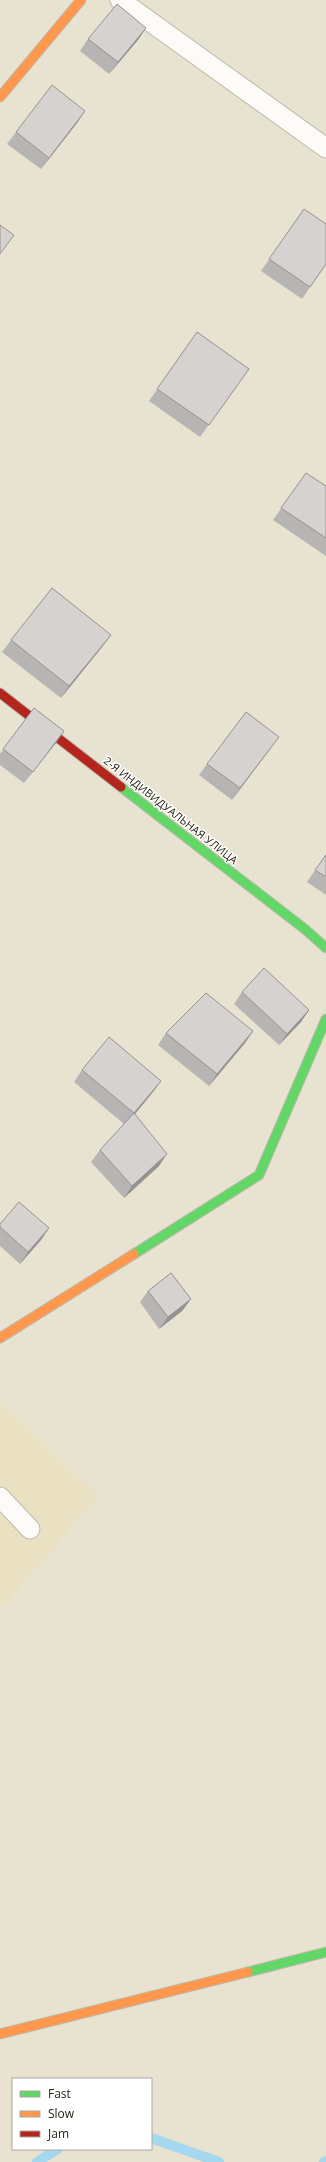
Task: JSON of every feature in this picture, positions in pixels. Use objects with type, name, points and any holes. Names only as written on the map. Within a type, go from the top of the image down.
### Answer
[{"type":"street","points":[[0,97],[81,0]]},
{"type":"street","name":"2-Я ИНДИВИДУАЛЬНАЯ УЛИЦА","points":[[0,693],[306,930],[326,948]]},
{"type":"street","points":[[0,1338],[259,1175],[326,1020]]},
{"type":"street","points":[[0,2034],[326,1952]]},
{"type":"lane","points":[[120,0],[326,148]]},
{"type":"lane","points":[[0,1497],[30,1529]]},
{"type":"shaded area","points":[[0,1402],[98,1496],[3,1607],[0,1605]]},
{"type":"building","points":[[117,4],[146,28],[118,62],[88,39]]},
{"type":"building","points":[[52,85],[85,111],[49,158],[16,132]]},
{"type":"building","points":[[304,209],[326,224],[326,264],[310,287],[269,259]]},
{"type":"building","points":[[0,225],[14,235],[0,254]]},
{"type":"building","points":[[197,332],[249,369],[209,425],[157,389]]},
{"type":"building","points":[[306,473],[326,486],[326,538],[281,508]]},
{"type":"building","points":[[52,588],[111,635],[69,686],[11,640]]},
{"type":"building","points":[[34,708],[64,731],[33,772],[3,749]]},
{"type":"building","points":[[246,712],[279,737],[240,788],[207,764]]},
{"type":"building","points":[[326,855],[326,877],[315,870]]},
{"type":"building","points":[[264,968],[309,1010],[287,1034],[242,992]]},
{"type":"building","points":[[206,993],[253,1031],[217,1074],[166,1033]]},
{"type":"building","points":[[109,1037],[161,1081],[134,1113],[82,1070]]},
{"type":"building","points":[[134,1113],[167,1154],[132,1186],[100,1150]]},
{"type":"building","points":[[19,1202],[49,1228],[28,1252],[0,1227],[0,1224]]},
{"type":"building","points":[[171,1273],[191,1299],[168,1317],[148,1291]]},
{"type":"waterway","points":[[152,2138],[219,2162]]},
{"type":"waterway","points":[[37,2162],[56,2150]]},
{"type":"traffic: fast","points":[[121,787],[306,930],[326,948]]},
{"type":"traffic: fast","points":[[134,1254],[259,1175],[326,1019]]},
{"type":"traffic: fast","points":[[248,1972],[326,1952]]},
{"type":"traffic: slow","points":[[0,97],[81,0]]},
{"type":"traffic: slow","points":[[0,1338],[134,1254]]},
{"type":"traffic: slow","points":[[0,2034],[248,1972]]},
{"type":"traffic: jam","points":[[0,693],[121,787]]}]
